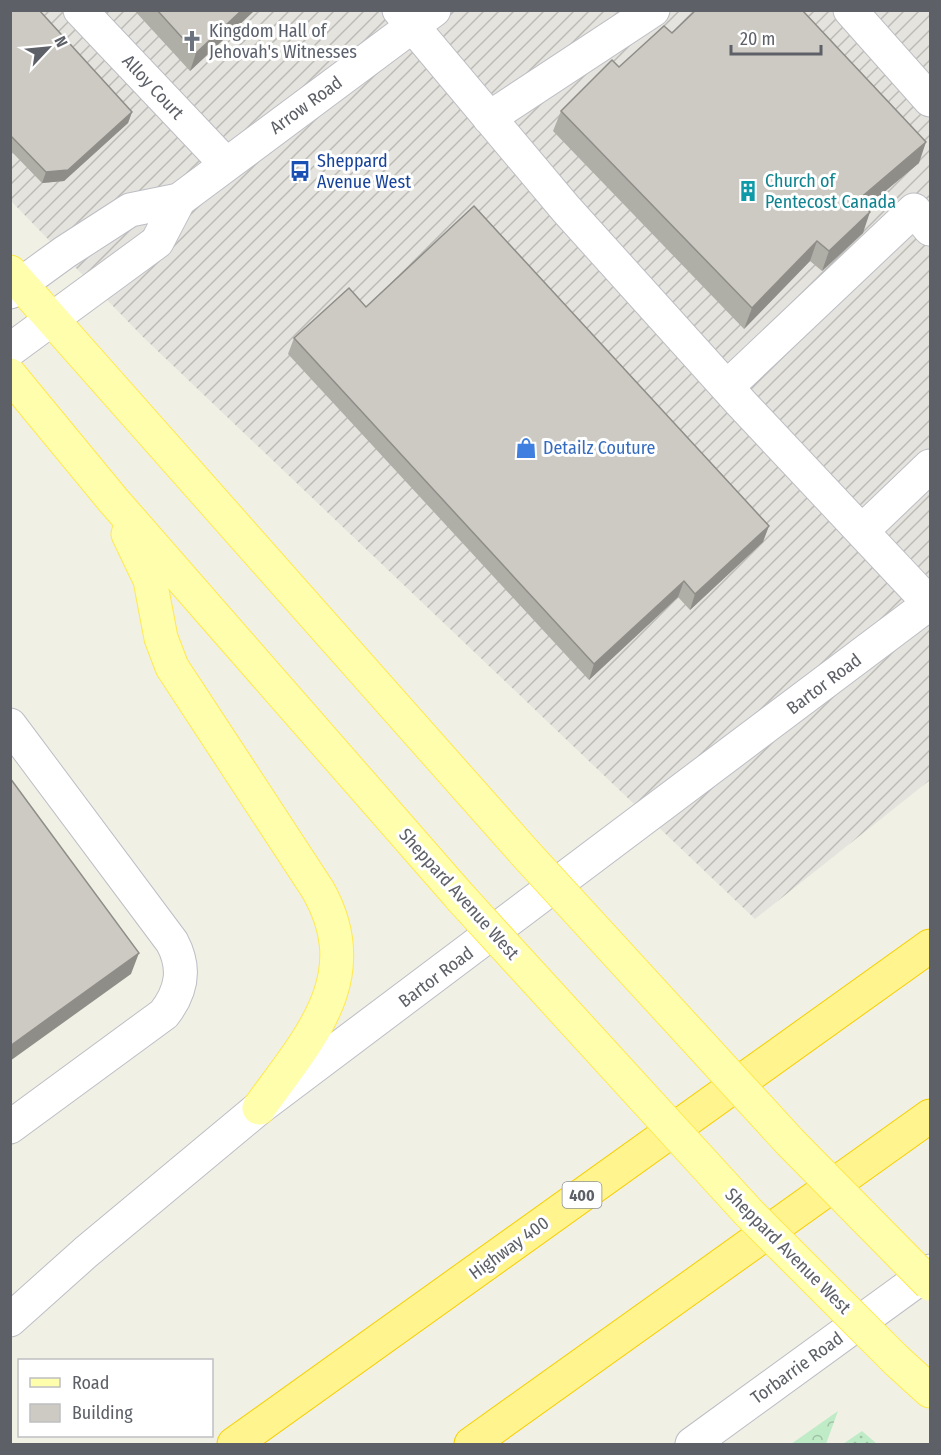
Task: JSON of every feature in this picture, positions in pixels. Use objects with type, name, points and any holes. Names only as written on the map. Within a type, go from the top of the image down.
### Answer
[{"type":"highway","name":"Highway 400","points":[[234,1444],[930,946]]},
{"type":"highway","points":[[471,1444],[930,1116]]},
{"type":"main road","points":[[14,282],[53,321],[524,852],[790,1142],[930,1284]]},
{"type":"main road","name":"Sheppard Avenue West","points":[[10,375],[113,500],[461,898],[749,1213],[930,1391]]},
{"type":"main road","points":[[113,500],[150,580],[161,638],[172,667],[318,890],[333,919],[337,935],[338,968],[316,1028],[260,1108]]},
{"type":"street","name":"Alloy Court","points":[[80,10],[226,164]]},
{"type":"street","points":[[489,118],[653,10]]},
{"type":"street","points":[[850,10],[930,100]]},
{"type":"street","name":"Arrow Road","points":[[10,350],[53,321],[157,242],[179,200],[415,16]]},
{"type":"street","points":[[415,16],[489,118],[566,209],[727,387],[930,604]]},
{"type":"street","name":"Arrow Road","points":[[14,282],[130,210],[179,200]]},
{"type":"street","points":[[727,387],[925,211]]},
{"type":"street","points":[[862,531],[930,466]]},
{"type":"street","name":"Bartor Road","points":[[10,1320],[86,1252],[260,1108],[930,604]]},
{"type":"street","points":[[10,725],[172,942],[177,952],[182,975],[177,996],[164,1014],[10,1127]]},
{"type":"street","name":"Torbarrie Road","points":[[692,1444],[930,1271]]},
{"type":"shaded area","points":[[11,11],[930,11],[930,780],[755,919],[143,337],[11,201]]},
{"type":"green space","points":[[838,1411],[826,1444],[791,1444]]},
{"type":"green space","points":[[862,1431],[877,1444],[843,1444]]},
{"type":"building","points":[[10,10],[39,10],[132,112],[68,170],[46,172],[10,135]]},
{"type":"building","points":[[157,10],[242,10],[196,53]]},
{"type":"building","name":"Church of Pentecost Canada","points":[[696,10],[802,10],[926,142],[858,200],[870,212],[829,251],[817,241],[752,308],[561,111],[612,60],[619,67],[664,26],[672,33]]},
{"type":"building","name":"Detailz Couture","points":[[474,206],[769,526],[695,594],[684,581],[594,664],[294,338],[349,288],[366,307]]},
{"type":"building","points":[[10,778],[139,953],[10,1046]]},
{"type":"place","name":"Kingdom Hall of Jehovah's Witnesses","points":[[192,41]]},
{"type":"place","name":"Sheppard Avenue West","points":[[300,171]]},
{"type":"place","name":"Church of Pentecost Canada","points":[[748,191]]},
{"type":"place","name":"Detailz Couture","points":[[526,448]]}]
